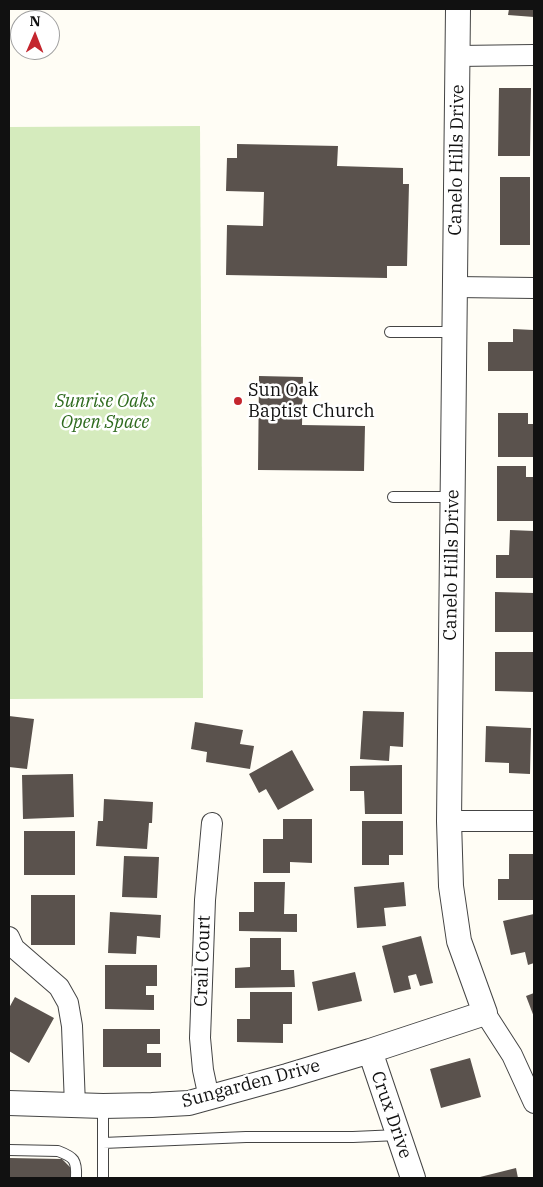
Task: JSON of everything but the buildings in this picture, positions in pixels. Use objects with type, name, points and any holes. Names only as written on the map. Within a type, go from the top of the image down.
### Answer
[{"type":"street","name":"Canelo Hills Drive","points":[[458,9],[449,821],[450,886],[459,941],[485,1013],[512,1055],[534,1103]]},
{"type":"street","points":[[458,56],[534,56]]},
{"type":"street","points":[[456,287],[534,288]]},
{"type":"street","points":[[449,821],[534,821]]},
{"type":"street","name":"Crail Court","points":[[209,1098],[203,1070],[200,1038],[205,900],[212,823]]},
{"type":"street","points":[[9,937],[14,948],[59,987],[68,1004],[72,1026],[75,1106]]},
{"type":"street","name":"Sungarden Drive","points":[[9,1103],[103,1106],[189,1103],[370,1051],[485,1013]]},
{"type":"street","name":"Crux Drive","points":[[370,1051],[413,1178]]},
{"type":"lane","points":[[390,332],[455,332]]},
{"type":"lane","points":[[393,497],[453,497]]},
{"type":"lane","points":[[102,1178],[103,1106]]},
{"type":"lane","points":[[103,1143],[398,1134]]},
{"type":"lane","points":[[9,1150],[58,1151],[70,1156],[76,1166],[76,1178]]},
{"type":"green space","name":"Sunrise Oaks Open Space","points":[[200,126],[203,698],[9,699],[9,127]]},
{"type":"place","name":"Sun Oak Baptist Church","points":[[238,401]]}]
